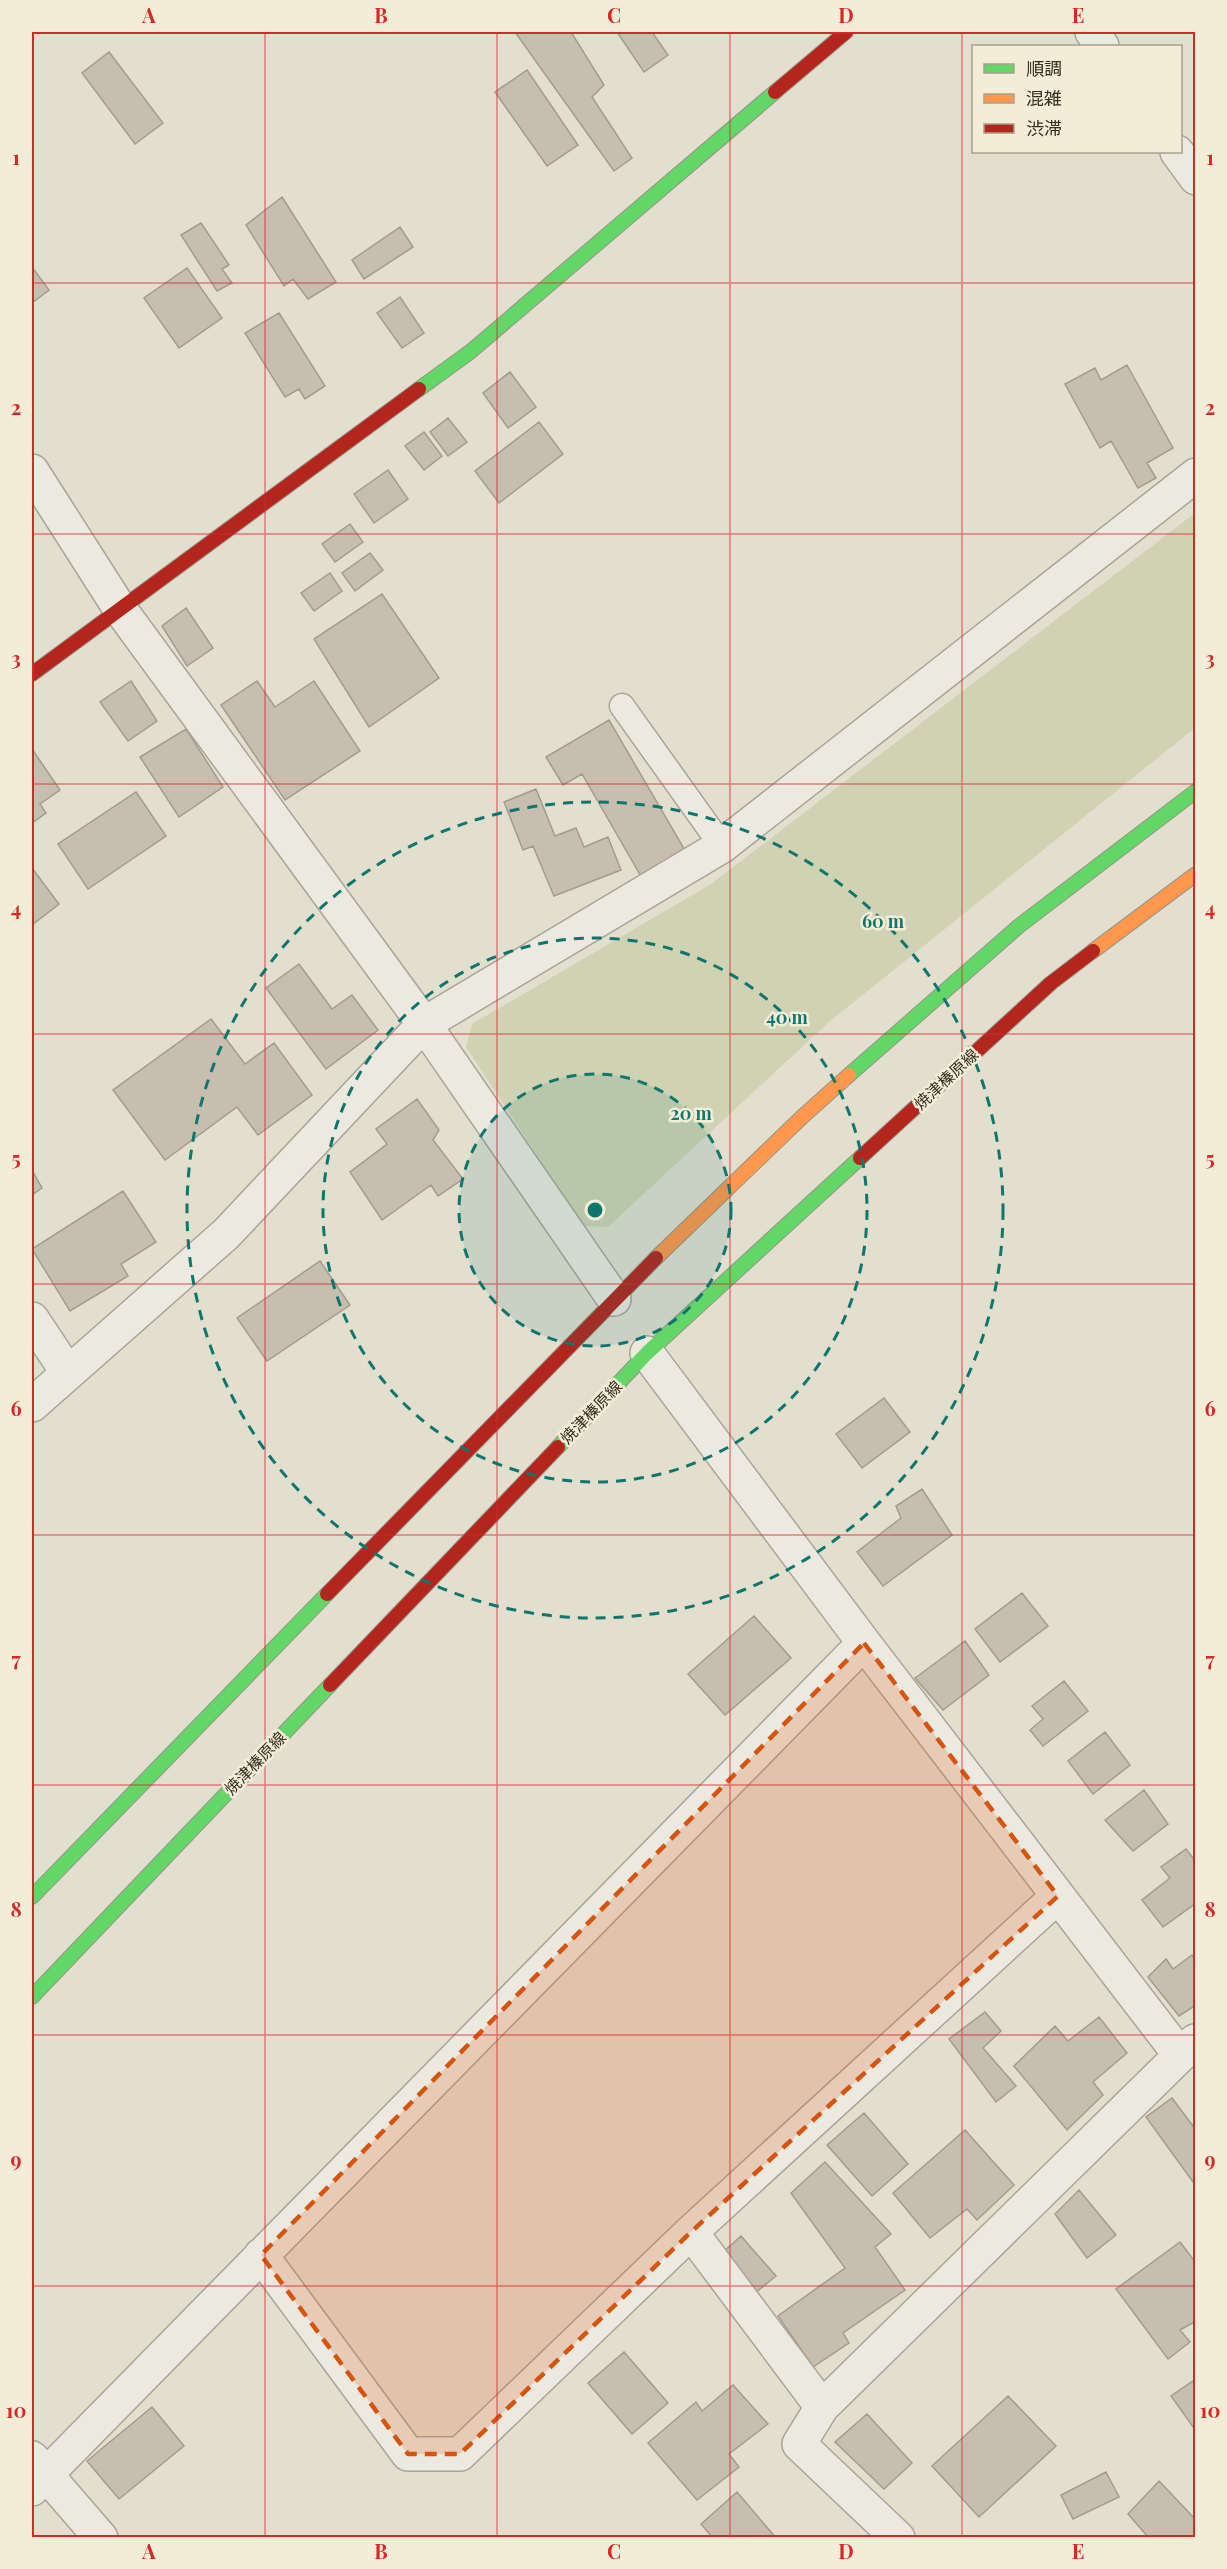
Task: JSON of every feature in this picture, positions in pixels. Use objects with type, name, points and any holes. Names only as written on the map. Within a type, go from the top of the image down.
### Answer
[{"type":"main road","points":[[32,674],[470,352],[846,32]]},
{"type":"main road","points":[[32,1897],[614,1299],[801,1118],[1019,926],[1196,791]]},
{"type":"main road","name":"焼津榛原線","points":[[32,1997],[647,1353],[1051,983],[1196,874]]},
{"type":"street","points":[[1092,32],[1101,45]]},
{"type":"street","points":[[1178,153],[1196,178]]},
{"type":"street","points":[[32,471],[120,609],[424,1024],[614,1299]]},
{"type":"street","points":[[32,1405],[226,1234],[424,1024],[722,846],[1196,476]]},
{"type":"street","points":[[32,1319],[68,1373]]},
{"type":"street","points":[[647,1353],[864,1643],[1058,1896],[1188,2048],[822,2407],[799,2444],[898,2538]]},
{"type":"street","points":[[100,2538],[36,2474],[261,2255],[864,1643]]},
{"type":"street","points":[[261,2255],[408,2454],[460,2454],[690,2232],[1058,1896]]},
{"type":"street","points":[[690,2232],[822,2407]]},
{"type":"lane","points":[[622,706],[722,846]]},
{"type":"highlighted area","points":[[864,1643],[1058,1896],[691,2232],[460,2454],[408,2454],[261,2255]]},
{"type":"green space","points":[[1195,513],[1195,728],[829,1022],[608,1227],[583,1226],[466,1047],[472,1024],[711,884]]},
{"type":"building","points":[[515,32],[571,32],[604,85],[592,97],[632,158],[614,171]]},
{"type":"building","points":[[617,32],[652,32],[668,55],[644,72]]},
{"type":"building","points":[[109,52],[163,123],[135,144],[82,73]]},
{"type":"building","points":[[527,70],[578,145],[547,166],[495,92]]},
{"type":"building","points":[[282,197],[336,282],[308,299],[293,279],[284,286],[246,225]]},
{"type":"building","points":[[201,223],[229,265],[222,269],[232,283],[217,291],[181,235]]},
{"type":"building","points":[[400,227],[413,247],[364,279],[352,260]]},
{"type":"building","points":[[32,267],[49,290],[32,303]]},
{"type":"building","points":[[187,268],[222,318],[179,348],[144,298]]},
{"type":"building","points":[[400,297],[424,333],[402,348],[377,313]]},
{"type":"building","points":[[279,313],[325,386],[305,399],[299,389],[285,397],[245,333]]},
{"type":"building","points":[[1127,365],[1173,448],[1147,463],[1156,478],[1138,488],[1111,441],[1100,448],[1065,384],[1095,368],[1101,380]]},
{"type":"building","points":[[510,372],[536,407],[508,428],[483,393]]},
{"type":"building","points":[[448,418],[467,442],[448,456],[430,432]]},
{"type":"building","points":[[539,422],[563,454],[499,503],[475,471]]},
{"type":"building","points":[[424,432],[442,456],[424,470],[405,446]]},
{"type":"building","points":[[388,470],[408,499],[374,523],[354,494]]},
{"type":"building","points":[[350,524],[363,542],[335,562],[322,544]]},
{"type":"building","points":[[370,553],[383,570],[355,591],[342,573]]},
{"type":"building","points":[[330,573],[342,591],[314,611],[301,593]]},
{"type":"building","points":[[382,594],[439,678],[369,727],[314,639]]},
{"type":"building","points":[[186,608],[213,648],[187,666],[162,626]]},
{"type":"building","points":[[131,681],[157,721],[128,741],[100,702]]},
{"type":"building","points":[[257,681],[275,707],[314,681],[360,751],[285,800],[221,705]]},
{"type":"building","points":[[609,720],[686,852],[642,878],[582,774],[563,785],[546,757]]},
{"type":"building","points":[[186,729],[223,787],[179,817],[140,757]]},
{"type":"building","points":[[32,749],[60,790],[40,804],[46,813],[32,823]]},
{"type":"building","points":[[536,789],[555,836],[576,828],[584,847],[608,837],[621,870],[554,896],[533,846],[523,850],[504,802]]},
{"type":"building","points":[[136,792],[166,836],[88,889],[58,844]]},
{"type":"building","points":[[32,868],[59,904],[32,925]]},
{"type":"building","points":[[299,964],[332,1009],[352,995],[378,1030],[326,1069],[266,988]]},
{"type":"building","points":[[211,1019],[245,1064],[274,1043],[312,1095],[258,1135],[237,1107],[165,1160],[113,1090]]},
{"type":"building","points":[[417,1099],[439,1130],[433,1140],[463,1179],[438,1196],[431,1185],[382,1220],[350,1172],[387,1144],[376,1129]]},
{"type":"building","points":[[32,1170],[42,1188],[32,1195]]},
{"type":"building","points":[[123,1191],[156,1242],[121,1264],[128,1276],[70,1311],[32,1249]]},
{"type":"building","points":[[320,1261],[350,1305],[267,1361],[237,1318]]},
{"type":"building","points":[[884,1398],[910,1432],[862,1468],[836,1434]]},
{"type":"building","points":[[922,1489],[952,1535],[883,1586],[857,1552],[901,1518],[896,1506]]},
{"type":"building","points":[[1022,1593],[1048,1626],[1000,1662],[975,1629]]},
{"type":"building","points":[[754,1616],[791,1658],[725,1715],[688,1674]]},
{"type":"building","points":[[965,1641],[989,1675],[943,1710],[915,1678]]},
{"type":"building","points":[[1064,1681],[1088,1711],[1043,1746],[1030,1730],[1043,1719],[1032,1706]]},
{"type":"building","points":[[1105,1732],[1130,1765],[1093,1794],[1068,1761]]},
{"type":"building","points":[[1144,1790],[1168,1824],[1133,1851],[1105,1820]]},
{"type":"building","points":[[1186,1849],[1196,1862],[1196,1903],[1163,1927],[1142,1900],[1170,1878],[1161,1867]]},
{"type":"building","points":[[1192,1955],[1196,1960],[1196,2005],[1179,2016],[1148,1977],[1166,1959],[1173,1969]]},
{"type":"building","points":[[985,2012],[1001,2031],[983,2048],[1016,2086],[996,2102],[949,2039]]},
{"type":"building","points":[[1099,2017],[1127,2053],[1093,2082],[1103,2095],[1067,2130],[1014,2066],[1055,2026],[1068,2041]]},
{"type":"building","points":[[1172,2098],[1196,2130],[1196,2180],[1193,2182],[1146,2117]]},
{"type":"building","points":[[864,2113],[908,2164],[872,2196],[827,2145]]},
{"type":"building","points":[[965,2130],[1014,2185],[977,2220],[967,2209],[930,2238],[893,2193]]},
{"type":"building","points":[[825,2162],[891,2234],[875,2247],[905,2290],[843,2333],[849,2343],[813,2367],[778,2316],[845,2268],[791,2193]]},
{"type":"building","points":[[1079,2190],[1116,2235],[1087,2258],[1055,2214]]},
{"type":"building","points":[[741,2236],[776,2276],[755,2293],[722,2253]]},
{"type":"building","points":[[1180,2242],[1196,2263],[1196,2321],[1180,2330],[1190,2342],[1168,2359],[1116,2289]]},
{"type":"building","points":[[624,2352],[668,2403],[632,2434],[588,2383]]},
{"type":"building","points":[[1196,2379],[1196,2431],[1171,2396]]},
{"type":"building","points":[[733,2385],[768,2424],[729,2454],[739,2467],[697,2500],[648,2443],[696,2402],[702,2411]]},
{"type":"building","points":[[1008,2396],[1056,2446],[979,2517],[932,2466]]},
{"type":"building","points":[[152,2407],[184,2446],[119,2499],[87,2461]]},
{"type":"building","points":[[867,2414],[912,2463],[884,2489],[835,2442]]},
{"type":"building","points":[[1106,2472],[1119,2497],[1073,2519],[1061,2495]]},
{"type":"building","points":[[1159,2481],[1196,2520],[1194,2538],[1149,2538],[1128,2514]]},
{"type":"building","points":[[737,2492],[776,2538],[713,2538],[701,2524]]},
{"type":"traffic: fast","points":[[419,389],[470,352],[775,92]]},
{"type":"traffic: fast","points":[[849,1075],[1019,926],[1196,791]]},
{"type":"traffic: fast","points":[[558,1447],[647,1353],[860,1158]]},
{"type":"traffic: fast","points":[[32,1897],[327,1594]]},
{"type":"traffic: fast","points":[[32,1997],[330,1685]]},
{"type":"traffic: slow","points":[[1093,951],[1196,874]]},
{"type":"traffic: slow","points":[[656,1258],[801,1118],[849,1075]]},
{"type":"traffic: jam","points":[[775,92],[846,32]]},
{"type":"traffic: jam","points":[[32,674],[419,389]]},
{"type":"traffic: jam","points":[[860,1158],[1051,983],[1093,951]]},
{"type":"traffic: jam","points":[[327,1594],[656,1258]]},
{"type":"traffic: jam","points":[[330,1685],[558,1447]]}]
